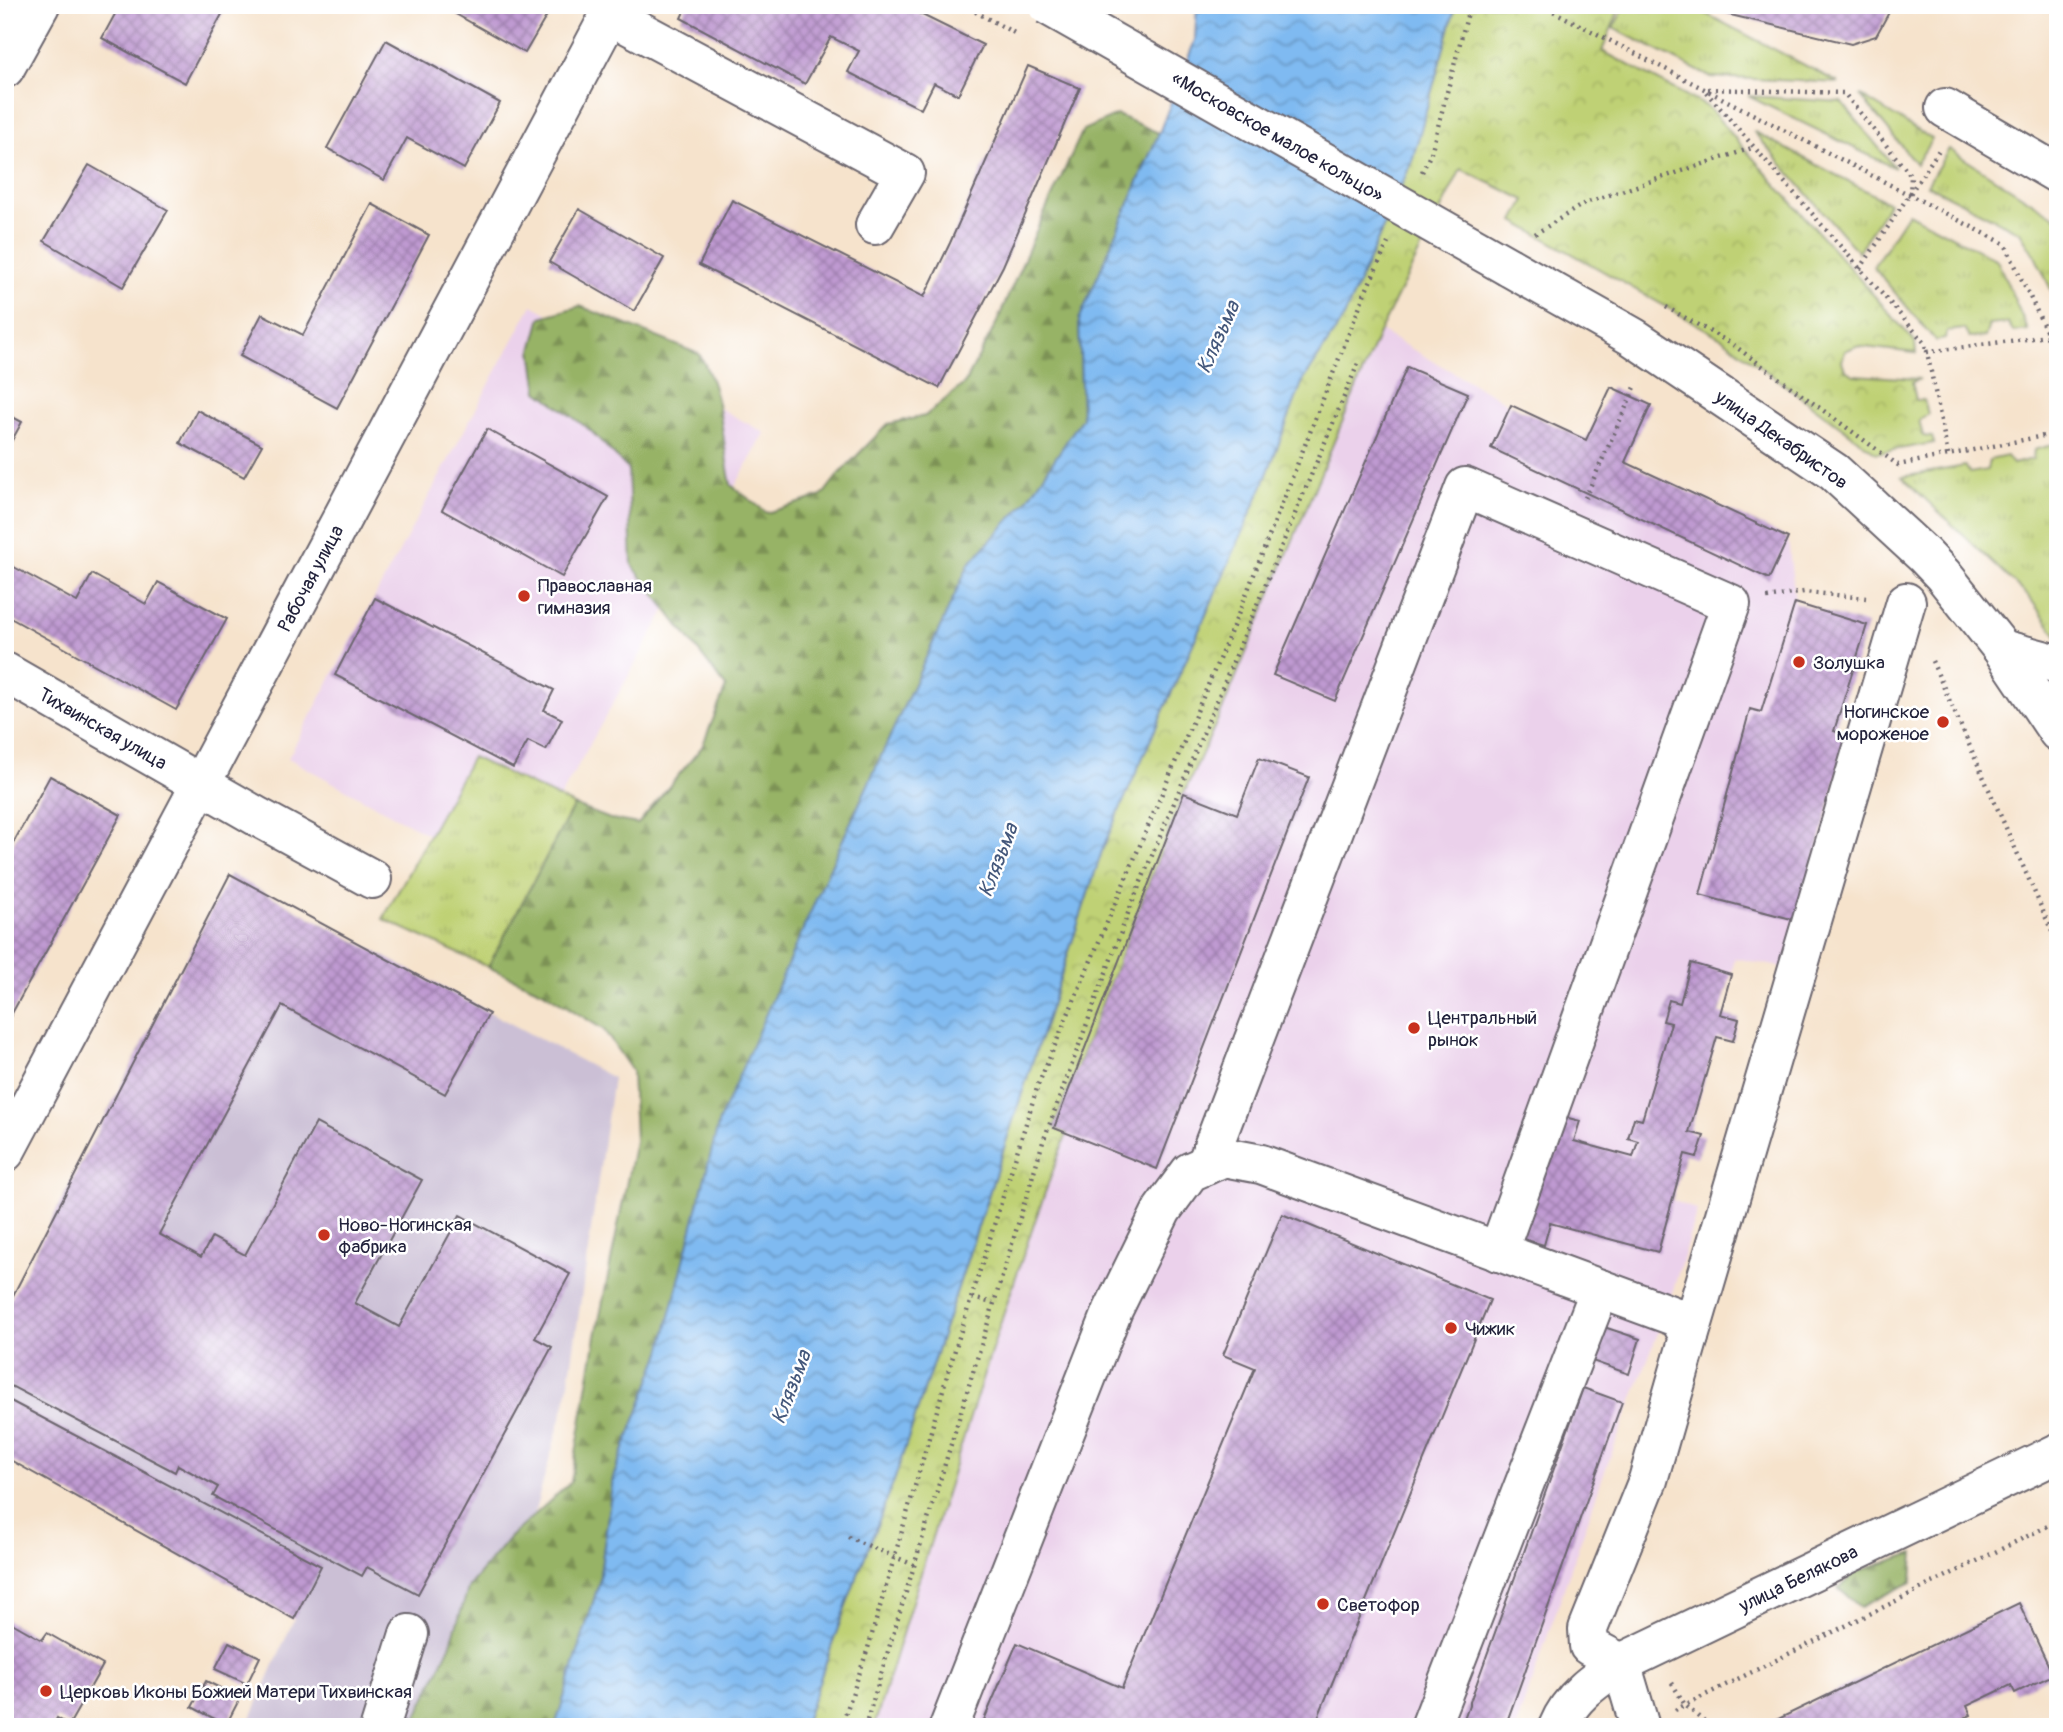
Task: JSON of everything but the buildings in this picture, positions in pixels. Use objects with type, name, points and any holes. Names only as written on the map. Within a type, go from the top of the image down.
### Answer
[{"type":"main road","points":[[5,68],[40,5]]},
{"type":"main road","name":"«Московское малое кольцо»","points":[[1047,5],[1509,267]]},
{"type":"main road","points":[[612,10],[905,173],[875,225]]},
{"type":"main road","name":"Рабочая улица","points":[[5,1152],[612,10]]},
{"type":"main road","points":[[1945,108],[2058,174]]},
{"type":"main road","name":"улица Декабристов","points":[[1509,267],[1633,337],[1835,472],[1924,555],[2003,649],[2058,732]]},
{"type":"main road","points":[[1206,1165],[1465,487],[1731,604],[1498,1252]]},
{"type":"main road","points":[[1654,1720],[1621,1663],[1589,1646],[1588,1629],[1648,1480],[1906,602]]},
{"type":"main road","points":[[2003,649],[2058,664]]},
{"type":"main road","name":"Тихвинская улица","points":[[5,672],[372,879]]},
{"type":"main road","points":[[949,1727],[1113,1310],[1163,1210],[1190,1172],[1224,1157],[1261,1164],[1679,1318],[1689,1337]]},
{"type":"main road","points":[[1430,1727],[1600,1289]]},
{"type":"main road","name":"улица Белякова","points":[[1558,1727],[1563,1712],[1587,1686],[1621,1663],[2058,1453]]},
{"type":"main road","points":[[380,1727],[409,1634]]},
{"type":"path","points":[[1420,177],[1431,153],[1470,5]]},
{"type":"path","points":[[1541,5],[2005,244],[2058,356]]},
{"type":"path","points":[[1703,89],[1924,342],[1948,455]]},
{"type":"path","points":[[1703,89],[1844,93],[1911,176],[1910,195]]},
{"type":"path","points":[[1860,269],[1942,145]]},
{"type":"path","points":[[1535,234],[1585,203],[1755,147]]},
{"type":"path","points":[[841,1727],[1038,1085],[1240,611],[1364,295],[1392,236]]},
{"type":"path","points":[[1927,352],[2048,335]]},
{"type":"path","points":[[865,1727],[1043,1142],[1129,908],[1359,361]]},
{"type":"path","points":[[1569,532],[1641,374]]},
{"type":"path","points":[[1898,465],[2058,433]]},
{"type":"path","points":[[1731,604],[1804,592],[1906,602],[2058,945]]},
{"type":"path","points":[[972,1298],[993,1303]]},
{"type":"path","points":[[1654,1720],[2058,1521]]},
{"type":"path","points":[[848,1537],[914,1565]]},
{"type":"path","points":[[1685,1705],[1710,1727]]},
{"type":"shaded area","name":"Православная гимназия","points":[[532,305],[765,433],[513,881],[288,758]]},
{"type":"shaded area","name":"Центральный рынок","points":[[1380,331],[1511,405],[1586,440],[1611,387],[1651,405],[1625,462],[1788,538],[1795,603],[1867,625],[1834,731],[1785,968],[1735,958],[1720,1014],[1739,1019],[1733,1041],[1717,1038],[1690,1131],[1704,1136],[1697,1157],[1685,1154],[1672,1200],[1697,1210],[1668,1307],[1603,1476],[1516,1727],[874,1727],[905,1619],[1038,1208],[1067,1134],[1054,1128],[1184,793],[1223,708]]},
{"type":"shaded area","points":[[230,874],[613,1078],[567,1396],[487,1683],[434,1727],[247,1727],[294,1619],[5,1457],[5,1311]]},
{"type":"green space","points":[[1456,5],[1621,5],[1602,51],[1708,107],[1915,342],[1916,353],[1856,346],[1845,351],[1842,361],[1845,370],[1854,375],[1920,379],[1912,382],[1916,400],[1924,400],[1928,414],[1919,420],[1923,436],[1932,437],[1934,443],[1876,453],[1723,339],[1514,221],[1525,200],[1461,169],[1380,331],[1223,708],[1184,793],[1054,1127],[1067,1133],[995,1341],[874,1727],[803,1727],[894,1481],[1104,845],[1261,490],[1302,383],[1344,317],[1412,161]]},
{"type":"green space","points":[[1626,5],[1689,5],[1839,83],[1710,77],[1613,28]]},
{"type":"green space","points":[[1860,95],[1932,139],[1916,164]]},
{"type":"green space","points":[[1748,96],[1842,102],[1895,168]]},
{"type":"green space","points":[[1117,115],[1159,133],[1079,320],[1082,418],[1027,501],[969,564],[828,872],[661,1352],[613,1478],[599,1583],[555,1727],[412,1727],[450,1646],[469,1586],[510,1537],[571,1482],[596,1336],[635,1141],[632,1071],[604,1030],[542,991],[488,967],[574,805],[610,819],[638,824],[702,747],[726,687],[632,565],[628,469],[590,430],[538,391],[532,350],[541,317],[580,306],[699,354],[713,384],[731,485],[767,513],[822,496],[839,474],[888,424],[925,416],[965,383],[997,322],[1083,130]]},
{"type":"green space","points":[[1753,131],[1889,203],[1858,252]]},
{"type":"green space","points":[[1949,149],[2058,219],[2058,304],[2020,232],[1927,185]]},
{"type":"green space","points":[[1908,213],[1997,260],[2028,330],[2014,332],[2008,323],[1989,325],[1985,337],[1969,338],[1964,329],[1947,331],[1945,339],[1936,341],[1873,267]]},
{"type":"green space","points":[[2058,443],[2058,637],[2029,597],[1902,477],[1965,466],[1970,473],[1987,470],[1989,460],[2007,456],[2013,464],[2033,459],[2034,450]]},
{"type":"green space","points":[[472,757],[574,805],[488,967],[383,919]]},
{"type":"green space","points":[[1914,1553],[1912,1582],[1860,1607],[1838,1588],[1857,1572]]},
{"type":"water","name":"Клязьма","points":[[1197,5],[1456,5],[1412,161],[1344,317],[1302,383],[1261,490],[1104,845],[894,1481],[803,1727],[555,1727],[599,1583],[613,1478],[661,1352],[719,1121],[828,872],[969,564],[1027,501],[1082,418],[1079,320],[1159,133],[1195,40]]},
{"type":"place","name":"Православная гимназия","points":[[524,596]]},
{"type":"place","name":"Золушка","points":[[1799,662]]},
{"type":"place","name":"Ногинское мороженое","points":[[1943,722]]},
{"type":"place","name":"Центральный рынок","points":[[1414,1028]]},
{"type":"place","name":"Ново-Ногинская фабрика","points":[[324,1235]]},
{"type":"place","name":"Чижик","points":[[1451,1328]]},
{"type":"place","name":"Светофор","points":[[1323,1604]]},
{"type":"place","name":"Церковь Иконы Божией Матери Тихвинская","points":[[46,1691]]}]
